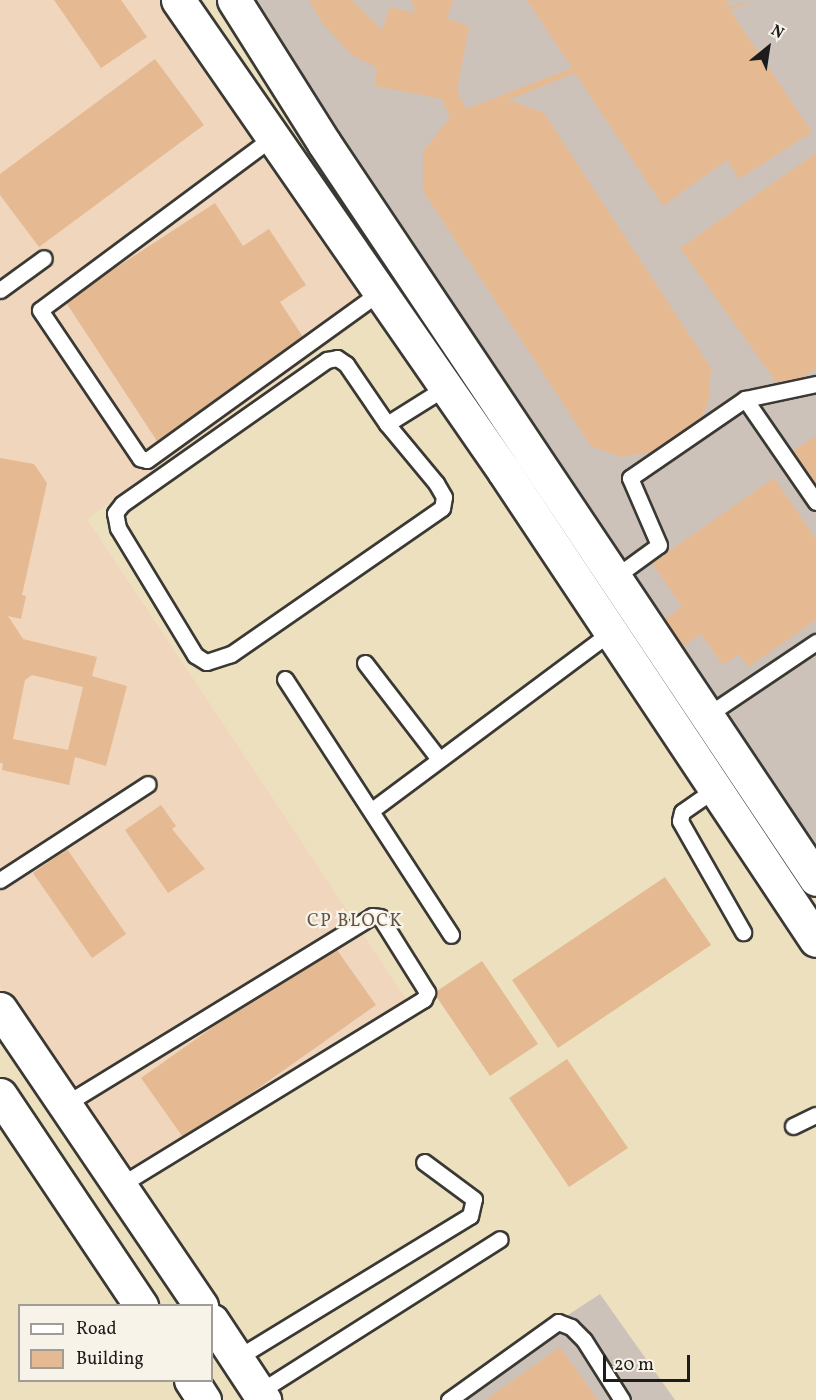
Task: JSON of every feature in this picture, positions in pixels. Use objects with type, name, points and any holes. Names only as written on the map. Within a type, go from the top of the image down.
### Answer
[{"type":"street","points":[[178,0],[446,387],[816,940]]},
{"type":"street","points":[[234,0],[324,142],[705,716],[816,879]]},
{"type":"street","points":[[293,167],[324,142]]},
{"type":"street","points":[[572,575],[609,569]]},
{"type":"street","points":[[5,1028],[64,1105],[200,1304]]},
{"type":"street","points":[[0,1095],[140,1304]]},
{"type":"street","points":[[213,1322],[262,1396]]},
{"type":"street","points":[[192,1382],[204,1400]]},
{"type":"lane","points":[[273,137],[40,310],[140,458],[147,460],[380,292]]},
{"type":"lane","points":[[0,290],[44,258]]},
{"type":"lane","points":[[337,358],[346,364],[387,424],[436,483],[444,497],[442,508],[231,654],[206,662],[195,655],[118,528],[115,513],[122,504],[327,360],[337,358]]},
{"type":"lane","points":[[609,569],[659,545],[630,478],[745,399],[816,384]]},
{"type":"lane","points":[[387,424],[446,387]]},
{"type":"lane","points":[[745,399],[816,502]]},
{"type":"lane","points":[[372,810],[611,632]]},
{"type":"lane","points":[[705,716],[816,642]]},
{"type":"lane","points":[[365,663],[439,759]]},
{"type":"lane","points":[[285,679],[451,934]]},
{"type":"lane","points":[[0,880],[148,784]]},
{"type":"lane","points":[[715,789],[682,812],[680,821],[743,932]]},
{"type":"lane","points":[[64,1105],[363,921],[372,916],[380,917],[427,992],[424,999],[119,1186]]},
{"type":"lane","points":[[793,1126],[816,1114]]},
{"type":"lane","points":[[237,1358],[470,1216],[474,1199],[424,1162]]},
{"type":"lane","points":[[262,1396],[500,1239]]},
{"type":"lane","points":[[449,1400],[558,1322],[571,1327],[584,1340],[622,1400]]},
{"type":"shaded area","points":[[0,0],[169,0],[374,311],[87,519],[408,1002],[135,1184],[0,987]]},
{"type":"shaded area","points":[[244,0],[816,0],[816,853]]},
{"type":"shaded area","points":[[600,1294],[675,1400],[439,1400]]},
{"type":"building","points":[[54,0],[121,0],[147,37],[101,68]]},
{"type":"building","points":[[309,0],[352,0],[382,30],[390,7],[416,13],[411,0],[453,0],[447,19],[469,26],[457,91],[466,109],[572,68],[527,0],[731,0],[726,4],[728,7],[754,0],[730,10],[812,132],[739,179],[727,160],[663,206],[575,73],[509,100],[544,113],[711,368],[708,405],[687,438],[658,451],[621,457],[591,446],[423,191],[423,151],[450,118],[442,99],[375,86],[377,68],[352,55],[323,24]]},
{"type":"building","points":[[155,59],[204,125],[39,247],[0,195],[0,174]]},
{"type":"building","points":[[816,153],[816,368],[782,390],[680,248]]},
{"type":"building","points":[[215,203],[243,246],[269,229],[306,285],[280,302],[307,343],[157,441],[65,301]]},
{"type":"building","points":[[816,436],[816,484],[793,451]]},
{"type":"building","points":[[0,458],[34,464],[47,483],[22,595],[26,596],[21,619],[8,616],[23,639],[97,657],[92,676],[127,686],[106,766],[75,757],[69,785],[2,770],[3,763],[0,763]],"holes":[[[32,675],[83,687],[68,750],[13,739],[25,680]]]},
{"type":"building","points":[[774,478],[816,539],[816,620],[748,667],[739,654],[723,665],[701,634],[680,649],[661,621],[682,607],[652,563]]},
{"type":"building","points":[[161,805],[176,826],[172,829],[205,869],[168,893],[125,830]]},
{"type":"building","points":[[67,849],[126,934],[92,958],[33,873]]},
{"type":"building","points":[[665,877],[711,945],[558,1048],[512,980]]},
{"type":"building","points":[[332,943],[376,1005],[185,1140],[141,1078]]},
{"type":"building","points":[[482,961],[538,1044],[490,1076],[434,993]]},
{"type":"building","points":[[567,1059],[628,1148],[569,1187],[509,1098]]},
{"type":"building","points":[[560,1347],[598,1400],[485,1400]]},
{"type":"district","name":"CP BLOCK","points":[[355,922]]}]
